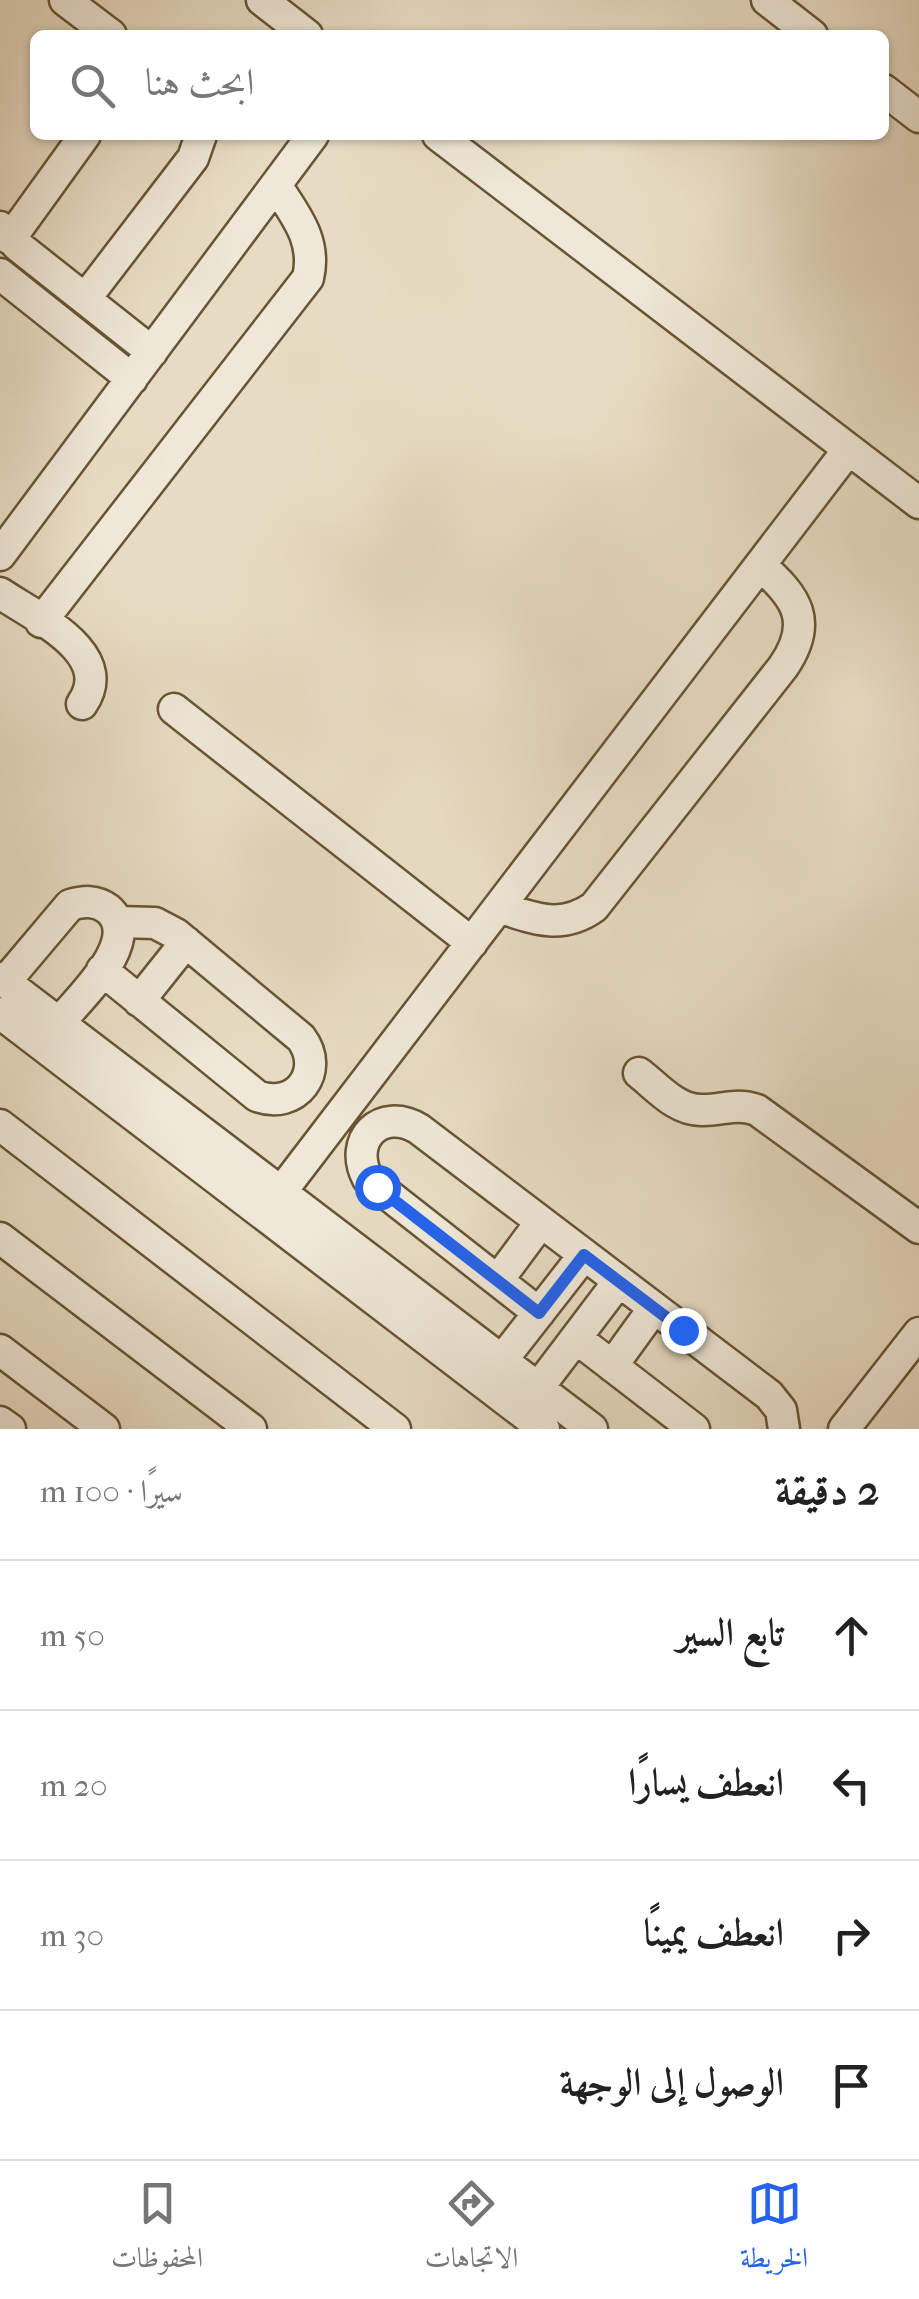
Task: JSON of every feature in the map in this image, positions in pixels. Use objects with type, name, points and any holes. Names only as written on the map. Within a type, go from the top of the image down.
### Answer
[{"type":"street","points":[[65,0],[104,30]]},
{"type":"street","points":[[262,0],[301,30]]},
{"type":"street","points":[[767,0],[806,30]]},
{"type":"street","points":[[889,94],[919,117]]},
{"type":"street","points":[[82,140],[5,233],[152,352]]},
{"type":"street","points":[[84,299],[194,158],[199,140]]},
{"type":"street","points":[[0,555],[309,140]]},
{"type":"street","points":[[445,140],[919,503]]},
{"type":"street","points":[[41,622],[308,278],[308,236],[276,185]]},
{"type":"street","points":[[0,274],[132,379]]},
{"type":"street","points":[[282,1192],[848,450]]},
{"type":"street","points":[[499,908],[559,922],[572,920],[594,907],[783,667],[796,645],[799,619],[790,594],[760,566]]},
{"type":"street","points":[[0,593],[76,646],[89,663],[91,685],[82,704]]},
{"type":"street","points":[[174,708],[472,943]]},
{"type":"street","points":[[59,1023],[119,944],[118,922],[112,912],[92,902],[70,905],[3,980],[59,1023],[163,1120],[544,1429]]},
{"type":"street","points":[[102,970],[257,1096],[277,1100],[304,1086],[312,1066],[301,1038],[186,942],[155,923],[118,922]]},
{"type":"street","points":[[140,1000],[186,942]]},
{"type":"street","points":[[0,1013],[282,1192],[592,1429]]},
{"type":"street","points":[[639,1073],[689,1109],[711,1110],[733,1104],[757,1110],[918,1225]]},
{"type":"street","points":[[539,1313],[368,1179],[360,1158],[367,1135],[386,1122],[409,1123],[769,1395],[781,1410],[784,1429]]},
{"type":"street","points":[[0,1125],[395,1429]]},
{"type":"street","points":[[498,1280],[541,1222]]},
{"type":"street","points":[[0,1238],[251,1429]]},
{"type":"street","points":[[502,1360],[584,1255]]},
{"type":"street","points":[[538,1388],[619,1281]]},
{"type":"street","points":[[612,1366],[654,1308]]},
{"type":"street","points":[[844,1429],[919,1333]]},
{"type":"street","points":[[576,1338],[694,1429]]},
{"type":"street","points":[[0,1350],[104,1429]]},
{"type":"street","points":[[0,1422],[10,1429]]},
{"type":"route","points":[[377,1187],[539,1313],[584,1255],[683,1330]]}]
